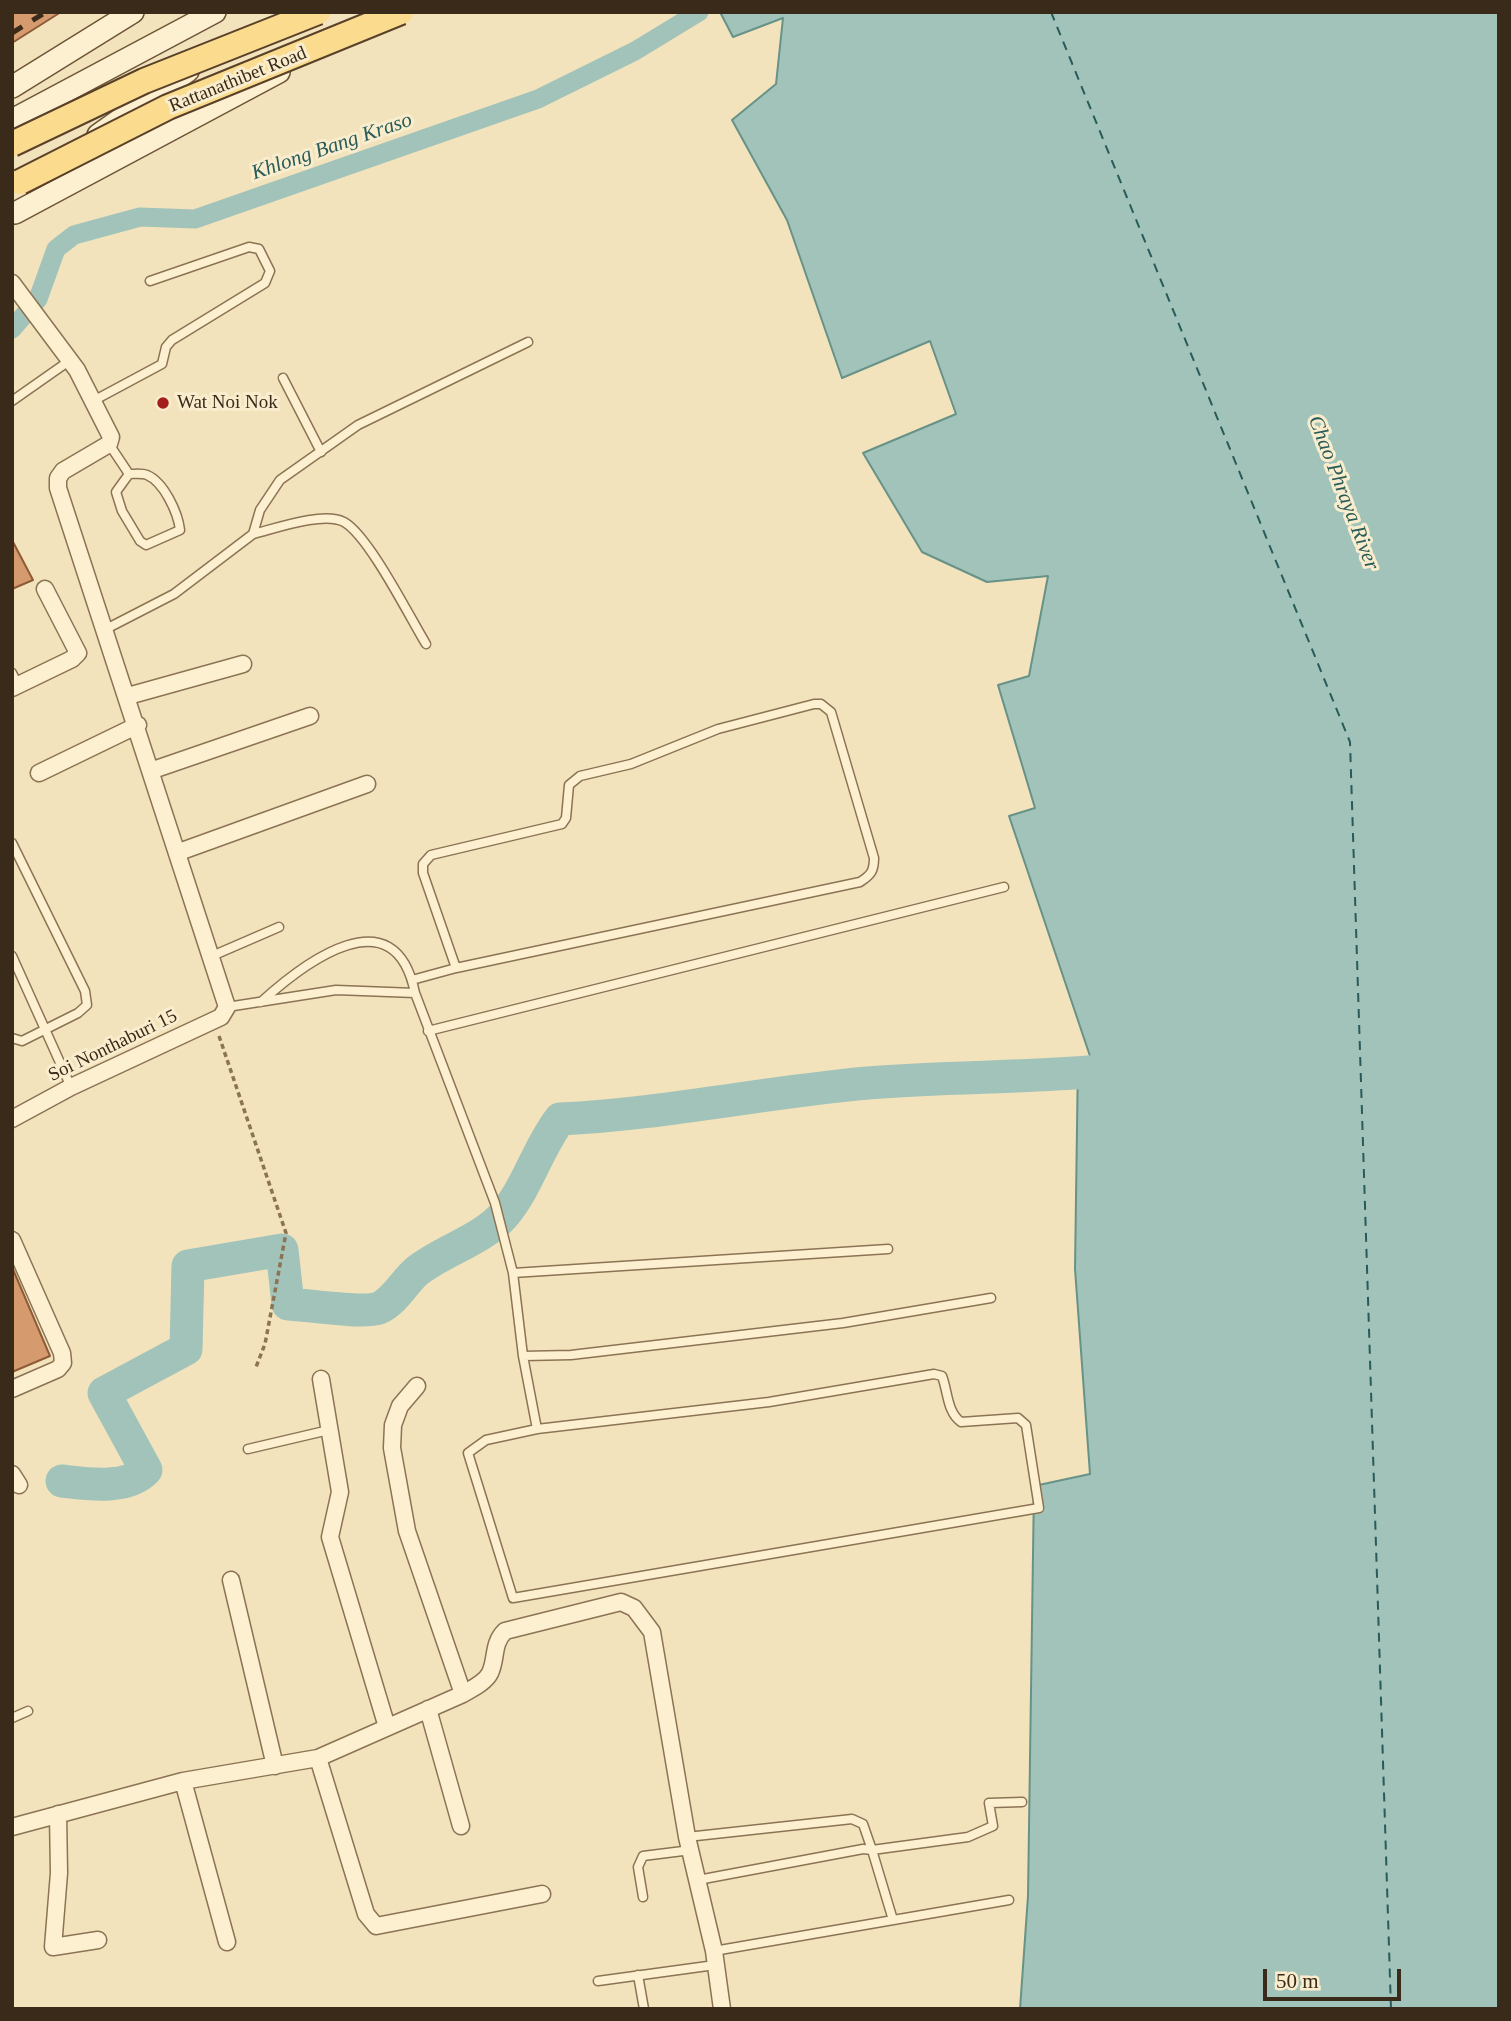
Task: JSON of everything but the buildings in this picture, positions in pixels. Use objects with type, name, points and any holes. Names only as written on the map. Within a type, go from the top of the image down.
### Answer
[{"type":"main road","points":[[12,87],[133,12]]},
{"type":"main road","points":[[12,120],[215,12]]},
{"type":"main road","name":"Rattanathibet Road","points":[[13,214],[71,158],[133,108],[282,12]]},
{"type":"main road","name":"Rattanathibet Road","points":[[12,144],[144,81],[318,12]]},
{"type":"main road","points":[[13,214],[384,12]]},
{"type":"main road","name":"Rattanathibet Road","points":[[20,182],[168,107],[401,12]]},
{"type":"street","points":[[12,283],[69,362],[107,427],[109,444],[63,471],[58,478],[58,488],[153,770],[227,1007]]},
{"type":"street","points":[[14,682],[72,659],[78,653],[45,589]]},
{"type":"street","points":[[128,696],[243,664]]},
{"type":"street","points":[[153,770],[310,716]]},
{"type":"street","points":[[39,773],[138,725]]},
{"type":"street","points":[[179,852],[367,784]]},
{"type":"street","name":"Soi Nonthaburi 15","points":[[12,1119],[71,1087],[221,1017],[227,1007]]},
{"type":"street","points":[[12,1240],[62,1353],[63,1363],[58,1369],[12,1389]]},
{"type":"street","points":[[321,1379],[336,1455],[340,1492],[330,1537],[387,1727]]},
{"type":"street","points":[[417,1386],[400,1406],[393,1425],[393,1448],[407,1531],[463,1694]]},
{"type":"street","points":[[231,1580],[275,1766]]},
{"type":"street","points":[[12,1827],[183,1781],[318,1758],[463,1694],[491,1672],[498,1638],[505,1631],[621,1602],[634,1608],[652,1632],[689,1843],[715,1958],[722,2009]]},
{"type":"street","points":[[428,1709],[461,1826]]},
{"type":"street","points":[[318,1758],[366,1914],[376,1926],[542,1894]]},
{"type":"street","points":[[183,1781],[227,1942]]},
{"type":"street","points":[[58,1814],[59,1872],[53,1947],[98,1940]]},
{"type":"lane","points":[[93,401],[162,363],[166,347],[172,340],[265,283],[270,271],[260,249],[249,247],[150,281]]},
{"type":"lane","points":[[253,534],[260,510],[280,480],[358,425],[528,342]]},
{"type":"lane","points":[[12,401],[69,362]]},
{"type":"lane","points":[[283,378],[321,452]]},
{"type":"lane","points":[[109,444],[129,474]]},
{"type":"lane","points":[[129,474],[147,475],[159,485],[176,513],[180,530],[154,543],[146,545],[140,541],[116,492],[129,474]]},
{"type":"lane","points":[[106,629],[174,594],[253,534],[326,519],[344,522],[365,542],[426,644]]},
{"type":"lane","points":[[412,980],[456,968],[860,882],[874,869],[874,858],[831,712],[821,704],[814,704],[718,729],[631,764],[580,776],[569,785],[566,818],[562,824],[431,855],[423,864],[423,873],[456,968]]},
{"type":"lane","points":[[12,843],[15,854],[85,991],[87,1005],[22,1041],[12,1038]]},
{"type":"lane","points":[[428,1031],[1004,887]]},
{"type":"lane","points":[[212,956],[279,927]]},
{"type":"lane","points":[[261,1002],[297,970],[363,942],[377,940],[389,944],[402,957],[495,1203],[513,1273],[523,1356],[537,1429]]},
{"type":"lane","points":[[12,956],[71,1087]]},
{"type":"lane","points":[[227,1007],[336,990],[415,993]]},
{"type":"lane","points":[[513,1273],[888,1249]]},
{"type":"lane","points":[[523,1356],[571,1355],[842,1323],[991,1298]]},
{"type":"lane","points":[[934,1374],[942,1376],[954,1418],[961,1422],[1018,1418],[1026,1424],[1039,1508],[513,1598],[468,1453],[486,1440],[537,1429],[769,1402],[934,1374]]},
{"type":"lane","points":[[248,1449],[329,1430]]},
{"type":"lane","points":[[12,1718],[28,1711]]},
{"type":"lane","points":[[698,1880],[863,1849],[968,1837],[993,1826],[989,1802],[1021,1802]]},
{"type":"lane","points":[[643,1897],[638,1867],[643,1856],[689,1843],[852,1819],[863,1824],[894,1920]]},
{"type":"lane","points":[[598,1981],[638,1975],[894,1920],[1009,1900]]},
{"type":"lane","points":[[638,1975],[644,2009]]},
{"type":"path","points":[[213,1021],[265,1166],[285,1237],[265,1344],[256,1367]]},
{"type":"water","name":"Chao Phraya River","points":[[720,12],[1499,12],[1499,2009],[1020,2009],[1028,1896],[1034,1486],[1090,1474],[1075,1269],[1078,1058],[1091,1059],[1009,816],[1035,808],[998,685],[1029,676],[1048,576],[987,582],[922,552],[863,453],[956,414],[930,341],[842,378],[787,220],[732,120],[776,84],[783,18],[733,37]]},
{"type":"waterway","name":"Khlong Bang Kraso","points":[[12,329],[38,299],[56,249],[74,235],[140,217],[195,219],[538,99],[635,51],[699,12]]},
{"type":"waterway","points":[[62,1481],[118,1483],[129,1481],[146,1470],[104,1393],[186,1349],[188,1266],[282,1250],[288,1304],[348,1310],[379,1308],[390,1301],[417,1271],[484,1232],[503,1216],[512,1205],[560,1119],[638,1113],[868,1083],[1124,1069]]},
{"type":"ferry route","points":[[1051,12],[1350,742],[1391,2009]]},
{"type":"railway","points":[[12,33],[46,12]]},
{"type":"place","name":"Wat Noi Nok","points":[[163,403]]}]
